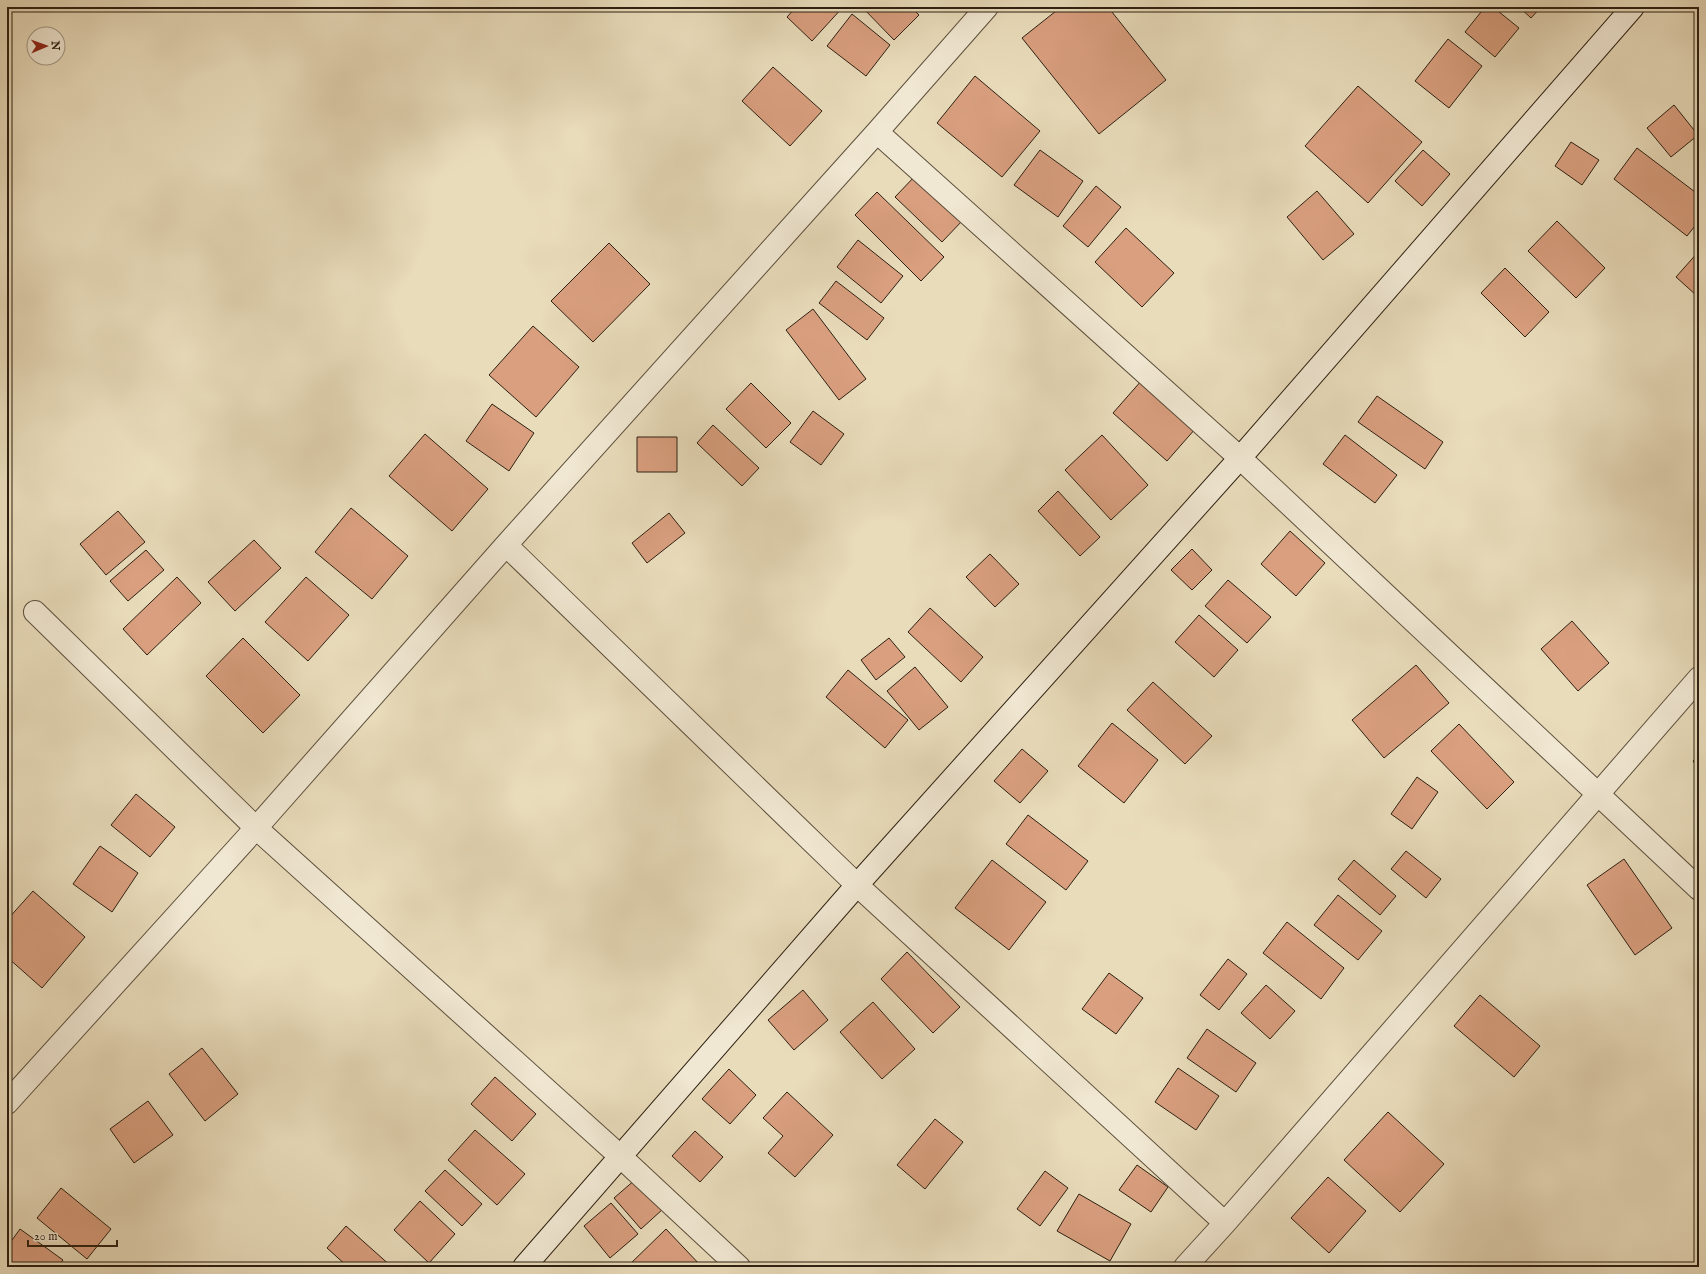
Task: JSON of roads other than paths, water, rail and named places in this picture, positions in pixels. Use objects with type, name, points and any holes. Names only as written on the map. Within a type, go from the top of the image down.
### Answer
[{"type":"street","points":[[7,1103],[256,828],[506,545],[877,132],[987,7]]},
{"type":"street","points":[[524,1267],[857,885],[1240,458],[1633,7]]},
{"type":"street","points":[[877,132],[1240,458],[1597,795],[1699,889]]},
{"type":"street","points":[[506,545],[857,885],[1225,1223]]},
{"type":"street","points":[[35,612],[256,828],[621,1157],[739,1267]]},
{"type":"street","points":[[1185,1267],[1225,1223],[1699,678]]}]
